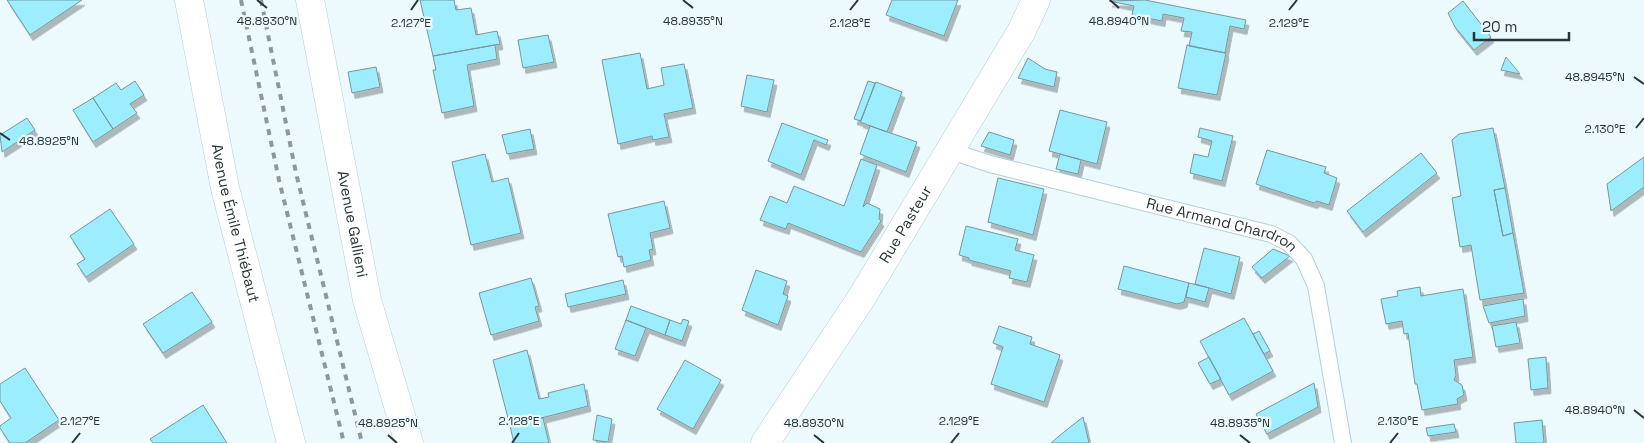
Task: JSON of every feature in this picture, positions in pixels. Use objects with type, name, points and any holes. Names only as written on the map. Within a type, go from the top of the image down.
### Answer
[{"type":"street","name":"Avenue Émile Thiébaut","points":[[189,0],[225,188],[291,443]]},
{"type":"street","name":"Avenue Gallieni","points":[[310,0],[368,300],[409,443]]},
{"type":"street","name":"Rue Pasteur","points":[[765,443],[862,297],[1021,32],[1036,0]]},
{"type":"lane","name":"Rue Armand Chardron","points":[[951,151],[990,164],[1271,234],[1289,243],[1304,260],[1316,286],[1343,443]]},
{"type":"building","points":[[7,0],[82,0],[30,35]]},
{"type":"building","points":[[420,0],[454,0],[456,10],[471,8],[476,35],[497,31],[500,44],[433,56]]},
{"type":"building","points":[[892,0],[958,0],[944,36],[886,15]]},
{"type":"building","points":[[1145,0],[1246,20],[1244,29],[1230,26],[1225,53],[1189,46],[1192,32],[1181,31],[1184,18],[1163,14],[1162,21],[1132,15],[1134,6],[1109,1]]},
{"type":"building","points":[[1463,1],[1491,37],[1474,50],[1455,27],[1448,13]]},
{"type":"building","points":[[548,35],[554,62],[523,68],[518,40]]},
{"type":"building","points":[[495,45],[497,59],[467,65],[474,106],[442,113],[433,70],[436,70],[433,56]]},
{"type":"building","points":[[1187,45],[1226,53],[1217,95],[1178,88]]},
{"type":"building","points":[[640,53],[647,89],[664,85],[661,68],[684,64],[693,108],[664,114],[669,137],[653,140],[652,136],[618,144],[602,60]]},
{"type":"building","points":[[1506,57],[1520,74],[1501,70]]},
{"type":"building","points":[[1028,58],[1045,69],[1057,72],[1054,87],[1018,78]]},
{"type":"building","points":[[376,67],[380,87],[352,93],[348,72]]},
{"type":"building","points":[[747,75],[774,80],[767,112],[741,106]]},
{"type":"building","points":[[135,81],[144,95],[130,104],[137,113],[113,129],[93,98],[116,83],[121,90]]},
{"type":"building","points":[[868,81],[875,83],[861,121],[854,119]]},
{"type":"building","points":[[876,82],[902,92],[887,132],[860,122]]},
{"type":"building","points":[[93,98],[113,129],[93,142],[73,110]]},
{"type":"building","points":[[1060,110],[1107,122],[1097,164],[1049,151]]},
{"type":"building","points":[[27,118],[35,130],[2,152],[0,135]]},
{"type":"building","points":[[782,123],[828,140],[826,145],[814,140],[801,175],[768,161]]},
{"type":"building","points":[[870,126],[917,142],[906,172],[860,154]]},
{"type":"building","points":[[1200,128],[1233,136],[1222,181],[1190,173],[1194,154],[1208,157],[1212,141],[1198,137]]},
{"type":"building","points":[[1493,128],[1505,188],[1494,190],[1503,236],[1513,233],[1524,293],[1480,300],[1471,245],[1460,247],[1452,198],[1461,196],[1452,140],[1459,134]]},
{"type":"building","points":[[530,129],[534,149],[507,154],[502,135]]},
{"type":"building","points":[[989,132],[1014,140],[1010,155],[981,146]]},
{"type":"building","points":[[1267,150],[1326,167],[1324,173],[1337,178],[1329,205],[1317,201],[1314,203],[1256,184]]},
{"type":"building","points":[[1421,153],[1437,173],[1363,232],[1347,211]]},
{"type":"building","points":[[485,154],[492,182],[508,178],[521,233],[471,245],[452,162]]},
{"type":"building","points":[[1060,154],[1081,160],[1078,174],[1056,169]]},
{"type":"building","points":[[1644,157],[1644,187],[1611,211],[1607,184]]},
{"type":"building","points":[[861,159],[877,165],[863,207],[867,203],[880,209],[879,219],[881,221],[861,252],[788,223],[786,229],[760,220],[770,196],[787,203],[794,186],[844,206]]},
{"type":"building","points":[[998,178],[1044,189],[1033,235],[988,222]]},
{"type":"building","points":[[1505,188],[1513,233],[1503,236],[1494,190]]},
{"type":"building","points":[[664,201],[670,228],[650,233],[653,249],[649,250],[651,260],[624,267],[622,256],[618,257],[608,214]]},
{"type":"building","points":[[110,209],[134,244],[86,277],[77,264],[85,259],[70,236]]},
{"type":"building","points":[[966,226],[1018,239],[1015,250],[1034,255],[1027,282],[1009,278],[1011,271],[969,260],[969,258],[959,255]]},
{"type":"building","points":[[1204,248],[1240,257],[1231,294],[1195,284]]},
{"type":"building","points":[[1273,249],[1290,256],[1262,278],[1252,267]]},
{"type":"building","points":[[1124,266],[1189,283],[1184,302],[1177,304],[1118,289]]},
{"type":"building","points":[[756,270],[787,281],[783,294],[788,296],[778,325],[742,310]]},
{"type":"building","points":[[531,278],[539,306],[535,307],[539,321],[491,335],[479,293]]},
{"type":"building","points":[[623,280],[626,294],[568,307],[565,294]]},
{"type":"building","points":[[1189,283],[1209,288],[1205,302],[1186,297]]},
{"type":"building","points":[[1420,287],[1421,296],[1463,289],[1473,357],[1454,360],[1456,375],[1454,380],[1462,385],[1464,395],[1457,399],[1458,404],[1422,410],[1417,384],[1415,384],[1408,333],[1404,334],[1402,321],[1386,324],[1381,299],[1398,296],[1397,291]]},
{"type":"building","points":[[192,292],[212,322],[163,353],[143,324]]},
{"type":"building","points":[[1523,299],[1525,316],[1489,323],[1483,306]]},
{"type":"building","points":[[631,306],[670,320],[665,335],[626,320]]},
{"type":"building","points":[[1244,318],[1273,371],[1229,395],[1200,341]]},
{"type":"building","points":[[683,319],[689,321],[682,341],[665,335],[670,320],[681,324]]},
{"type":"building","points":[[626,320],[646,328],[635,356],[615,349]]},
{"type":"building","points":[[1516,322],[1520,343],[1496,347],[1492,326]]},
{"type":"building","points":[[999,326],[1032,337],[1030,344],[1060,355],[1044,402],[991,384],[1003,347],[993,343]]},
{"type":"building","points":[[1259,331],[1270,351],[1264,354],[1253,334]]},
{"type":"building","points":[[527,350],[539,399],[549,397],[548,393],[584,384],[588,406],[510,426],[493,360]]},
{"type":"building","points":[[1209,357],[1221,379],[1210,384],[1198,363]]},
{"type":"building","points":[[1546,357],[1548,388],[1531,390],[1528,359]]},
{"type":"building","points":[[685,360],[721,380],[693,429],[657,409]]},
{"type":"building","points":[[25,368],[59,420],[25,443],[10,443],[0,428],[11,418],[0,401],[0,384]]},
{"type":"building","points":[[1314,383],[1318,407],[1267,434],[1256,414]]},
{"type":"building","points":[[203,405],[227,443],[153,443],[150,439]]},
{"type":"building","points":[[597,415],[612,419],[608,442],[593,440]]},
{"type":"building","points":[[1083,417],[1089,443],[1051,443],[1059,436]]},
{"type":"building","points":[[543,418],[549,443],[514,443],[510,426]]},
{"type":"building","points":[[1542,420],[1544,443],[1516,443],[1514,423]]},
{"type":"building","points":[[1454,424],[1456,432],[1428,436],[1426,428]]},
{"type":"railway","points":[[241,0],[279,180],[344,443]]},
{"type":"railway","points":[[261,0],[296,173],[362,443]]}]
